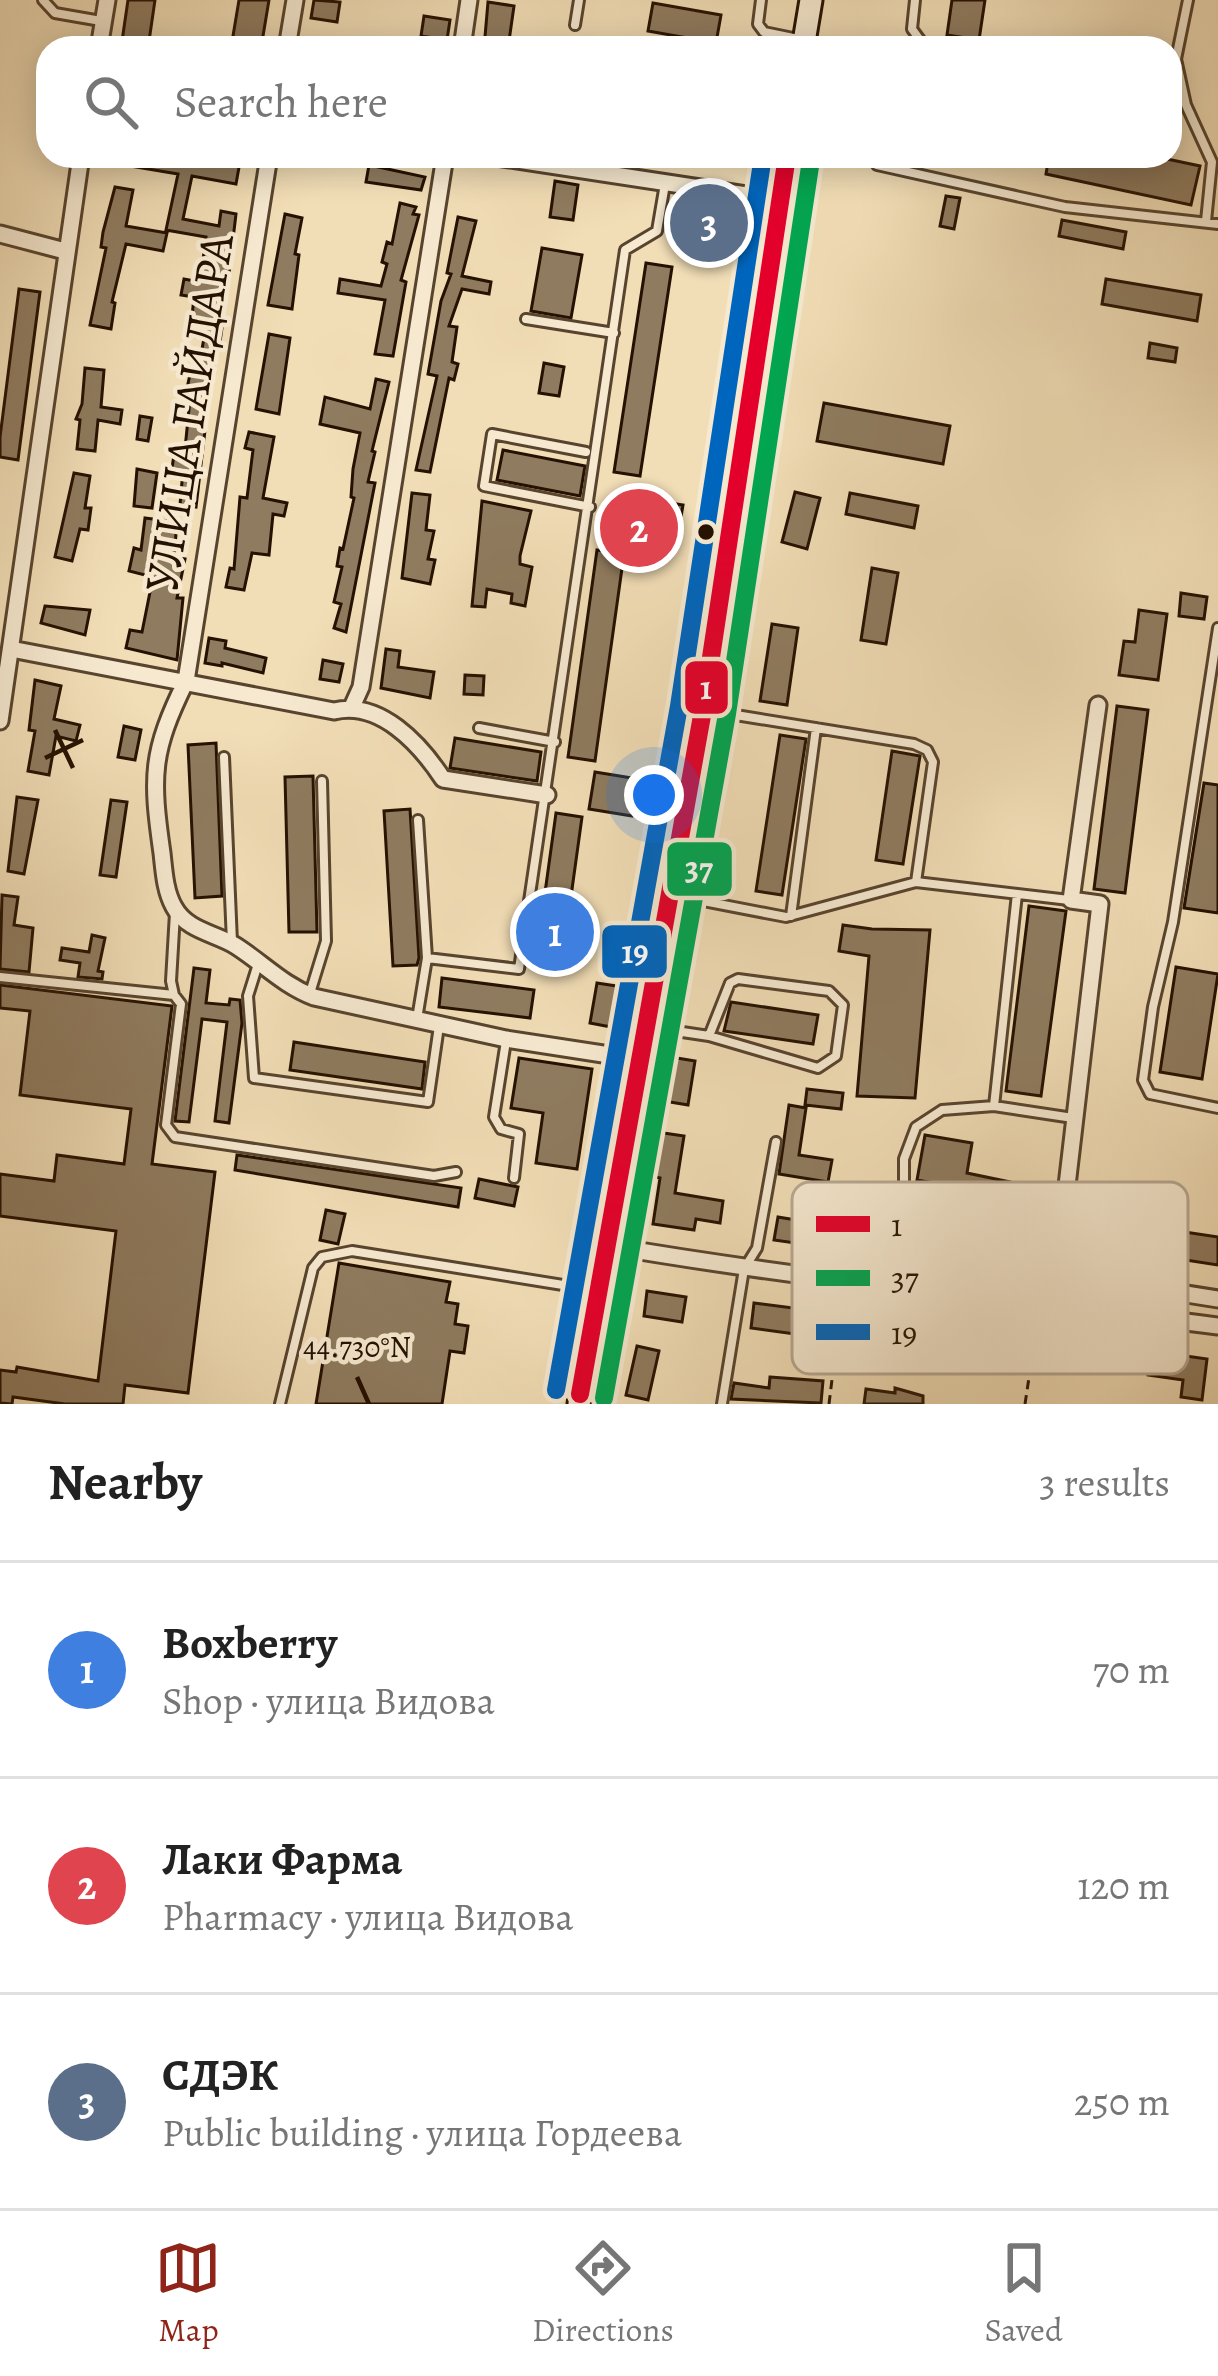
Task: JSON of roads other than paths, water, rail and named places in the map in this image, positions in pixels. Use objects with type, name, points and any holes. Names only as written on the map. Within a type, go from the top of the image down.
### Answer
[{"type":"street","points":[[101,36],[106,0]]},
{"type":"street","points":[[288,36],[295,0]]},
{"type":"street","points":[[464,36],[470,0]]},
{"type":"street","points":[[805,36],[811,0]]},
{"type":"street","points":[[0,721],[80,168]]},
{"type":"street","name":"УЛИЦА ГАЙДАРА","points":[[175,911],[167,890],[153,779],[165,725],[186,681],[267,168]]},
{"type":"street","points":[[352,707],[361,687],[443,168]]},
{"type":"street","points":[[568,168],[770,199]]},
{"type":"street","points":[[579,1401],[704,710],[770,199],[782,168]]},
{"type":"street","points":[[0,234],[65,251]]},
{"type":"street","points":[[11,649],[334,711],[352,707],[399,728],[424,750],[443,779],[547,795]]},
{"type":"street","points":[[1065,1182],[1100,904],[1071,900],[1098,705]]},
{"type":"street","points":[[175,911],[192,927],[232,944],[286,986],[310,995],[639,1064]]},
{"type":"street","points":[[604,1245],[792,1273]]},
{"type":"street","points":[[1188,1294],[1218,1299]]},
{"type":"street","points":[[1188,1322],[1218,1326]]},
{"type":"lane","points":[[43,0],[55,13],[103,21]]},
{"type":"lane","points":[[575,25],[580,0]]},
{"type":"lane","points":[[761,0],[758,25],[777,36]]},
{"type":"lane","points":[[915,0],[912,29],[917,36]]},
{"type":"lane","points":[[1181,36],[1188,0]]},
{"type":"lane","points":[[1182,86],[1211,162],[1206,221]]},
{"type":"lane","points":[[890,168],[1065,207],[1218,224]]},
{"type":"lane","points":[[427,958],[519,969],[625,250],[657,231],[665,183]]},
{"type":"lane","points":[[526,319],[614,333]]},
{"type":"lane","points":[[586,452],[492,434],[484,486],[590,507]]},
{"type":"lane","points":[[1218,628],[1173,922],[1143,1080],[1150,1094],[1218,1108]]},
{"type":"lane","points":[[704,710],[914,744],[927,750],[933,762],[916,882]]},
{"type":"lane","points":[[479,728],[555,742]]},
{"type":"lane","points":[[791,916],[816,728]]},
{"type":"lane","points":[[224,757],[232,944]]},
{"type":"lane","points":[[310,995],[326,941],[322,781]]},
{"type":"lane","points":[[417,1019],[427,958],[418,820]]},
{"type":"lane","points":[[670,895],[791,916],[916,882],[1071,900]]},
{"type":"lane","points":[[994,1106],[1017,894]]},
{"type":"lane","points":[[175,911],[171,981],[181,1004],[166,1125],[175,1137],[434,1176],[456,1172]]},
{"type":"lane","points":[[258,963],[248,996],[254,1078],[428,1102],[440,1024]]},
{"type":"lane","points":[[0,977],[174,995]]},
{"type":"lane","points":[[649,1016],[709,1036],[818,1068],[836,1056],[843,1005],[829,991],[738,979],[730,983],[709,1036]]},
{"type":"lane","points":[[506,1039],[494,1117],[501,1129],[519,1134],[514,1178]]},
{"type":"lane","points":[[904,1182],[904,1159],[916,1127],[942,1110],[994,1106],[1075,1119]]},
{"type":"lane","points":[[722,1404],[744,1269],[758,1248],[776,1142]]},
{"type":"lane","points":[[280,1404],[313,1268],[322,1257],[352,1251],[598,1291]]},
{"type":"place","name":"СДЭК","points":[[709,223]]},
{"type":"place","name":"Лаки Фарма","points":[[639,528]]},
{"type":"place","name":"Boxberry","points":[[555,932]]}]
